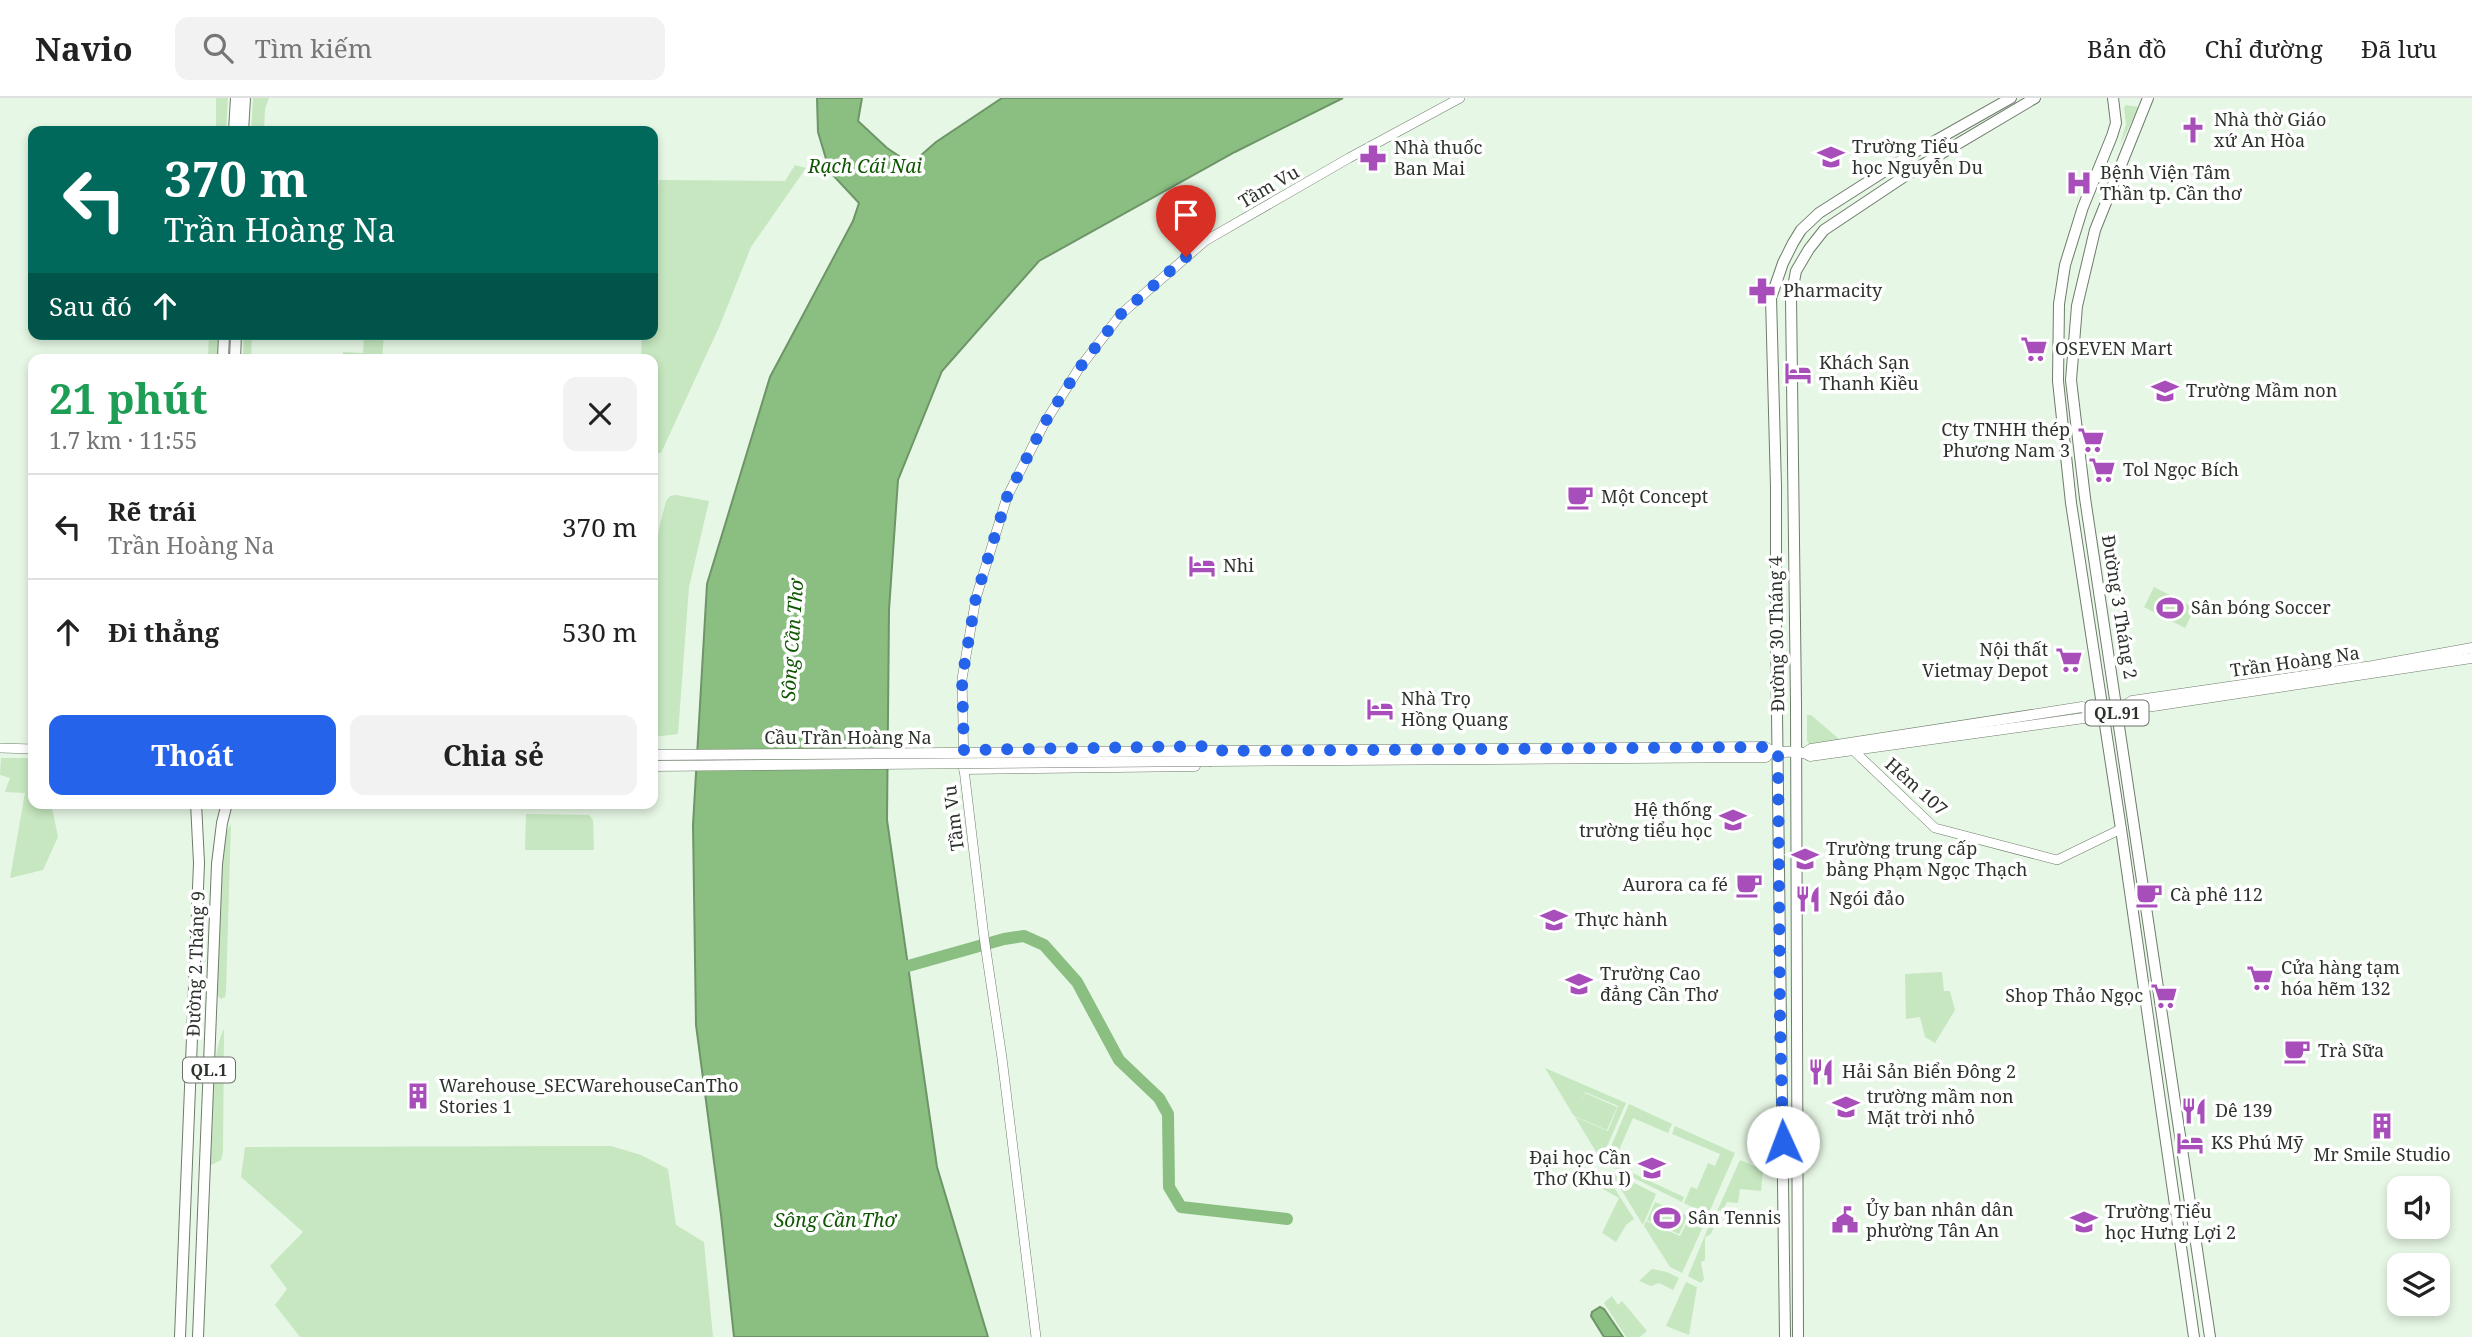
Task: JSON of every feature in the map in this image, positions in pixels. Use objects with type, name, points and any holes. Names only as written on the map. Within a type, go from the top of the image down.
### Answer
[{"type":"main road","points":[[233,126],[236,98]]},
{"type":"main road","points":[[243,126],[245,98]]},
{"type":"main road","name":"Đường 30 Tháng 4","points":[[1785,1337],[1775,752],[1776,487],[1771,298],[1783,262],[1801,230],[1819,213],[1910,155],[2011,98]]},
{"type":"main road","name":"Đường 30 Tháng 4","points":[[1798,1337],[1800,753],[1791,297],[1796,271],[1824,230],[1917,168],[2035,98]]},
{"type":"main road","name":"Đường 3 Tháng 2","points":[[2113,98],[2116,123],[2082,207],[2065,265],[2059,304],[2058,381],[2097,710],[2121,829],[2193,1337]]},
{"type":"main road","name":"Đường 3 Tháng 2","points":[[2148,98],[2089,251],[2077,306],[2071,380],[2077,442],[2120,707],[2180,1144],[2210,1337]]},
{"type":"main road","points":[[1910,155],[1917,168]]},
{"type":"main road","name":"Trần Hoàng Na","points":[[2120,707],[2132,701],[2398,662],[2472,648]]},
{"type":"main road","name":"Trần Hoàng Na","points":[[1800,753],[1811,749],[2082,707],[2097,710],[2120,707],[2133,709],[2472,658]]},
{"type":"main road","name":"Trần Hoàng Na","points":[[1217,756],[1765,747],[1775,752],[1810,756],[2084,718],[2097,710]]},
{"type":"main road","points":[[964,750],[1212,746],[1217,756],[1212,766],[964,769]]},
{"type":"main road","name":"Cầu Trần Hoàng Na","points":[[658,755],[1217,756]]},
{"type":"main road","name":"Cầu Trần Hoàng Na","points":[[658,766],[1217,756]]},
{"type":"main road","name":"Đường 2 Tháng 9","points":[[180,1337],[199,863],[196,809]]},
{"type":"main road","name":"Đường 2 Tháng 9","points":[[198,1337],[217,864],[226,809]]},
{"type":"main road","points":[[2166,1146],[2180,1144]]},
{"type":"main road","points":[[1784,1166],[1797,1166]]},
{"type":"main road","points":[[2170,1178],[2186,1174]]},
{"type":"street","name":"Tầm Vu","points":[[1036,1337],[964,769],[962,679],[976,597],[1007,497],[1044,424],[1078,370],[1121,314],[1205,241],[1460,98]]},
{"type":"street","points":[[0,748],[28,749]]},
{"type":"street","name":"Hẻm 107","points":[[1854,751],[1935,828],[2057,860],[2121,829]]},
{"type":"shaded area","points":[[216,98],[228,98],[226,126],[216,126]]},
{"type":"shaded area","points":[[253,98],[269,98],[264,126],[251,126]]},
{"type":"shaded area","points":[[2126,105],[2139,107],[2120,145],[2126,124]]},
{"type":"shaded area","points":[[795,165],[806,168],[751,247],[720,325],[661,453],[658,453],[658,354],[641,354],[642,340],[658,340],[659,180],[785,181]]},
{"type":"shaded area","points":[[209,340],[218,340],[217,354],[208,354]]},
{"type":"shaded area","points":[[244,340],[252,340],[251,354],[243,354]]},
{"type":"shaded area","points":[[364,340],[384,340],[382,354],[343,352],[363,353]]},
{"type":"shaded area","points":[[670,496],[709,501],[689,587],[678,734],[658,736],[658,533],[666,501]]},
{"type":"shaded area","name":"Sân bóng Soccer","points":[[2154,587],[2195,608],[2185,628],[2144,607]]},
{"type":"shaded area","points":[[1807,715],[1811,715],[1839,739],[1837,742],[1810,745],[1807,741]]},
{"type":"shaded area","points":[[1,758],[28,758],[28,809],[52,809],[58,837],[43,870],[10,878],[25,793],[5,792],[10,778],[0,775]]},
{"type":"shaded area","points":[[526,814],[589,815],[593,820],[594,850],[525,850]]},
{"type":"shaded area","points":[[231,824],[226,991],[225,997],[221,999],[216,994],[222,852],[225,835]]},
{"type":"shaded area","points":[[1942,972],[1944,991],[1950,991],[1955,1010],[1935,1043],[1925,1037],[1920,1017],[1906,1019],[1905,974]]},
{"type":"shaded area","points":[[224,1029],[223,1152],[221,1160],[211,1165],[209,1161],[214,1073]]},
{"type":"shaded area","points":[[1545,1068],[1626,1103],[1601,1160],[1575,1117],[1608,1131],[1618,1106],[1585,1092],[1579,1106],[1585,1093],[1617,1107],[1607,1130],[1574,1116]]},
{"type":"shaded area","points":[[1629,1104],[1672,1124],[1668,1133],[1633,1118],[1613,1164],[1684,1197],[1682,1202],[1604,1163]]},
{"type":"shaded area","points":[[1675,1126],[1735,1153],[1708,1215],[1684,1203],[1691,1187],[1697,1189],[1708,1163],[1715,1166],[1720,1154],[1672,1134]]},
{"type":"shaded area","points":[[611,1146],[641,1155],[668,1169],[676,1225],[704,1242],[713,1337],[300,1337],[275,1305],[287,1289],[270,1266],[303,1232],[241,1177],[245,1147]]},
{"type":"shaded area","points":[[1740,1160],[1763,1170],[1761,1191],[1740,1189],[1738,1203],[1727,1202],[1723,1210],[1717,1211]]},
{"type":"shaded area","points":[[1609,1170],[1656,1194],[1643,1225]]},
{"type":"shaded area","points":[[1608,1178],[1634,1219],[1626,1225],[1616,1242],[1602,1233],[1619,1198],[1603,1189]]},
{"type":"shaded area","name":"Sân Tennis","points":[[1655,1202],[1688,1216],[1679,1234],[1647,1220]]},
{"type":"shaded area","points":[[1698,1216],[1706,1220],[1682,1273],[1670,1267],[1644,1226],[1646,1221],[1680,1236],[1687,1222],[1694,1225]]},
{"type":"shaded area","points":[[1711,1221],[1715,1224],[1711,1234],[1705,1237],[1705,1260],[1701,1262],[1704,1279],[1701,1283],[1688,1276]]},
{"type":"shaded area","points":[[1652,1269],[1679,1278],[1673,1290],[1659,1283],[1651,1286],[1639,1281]]},
{"type":"shaded area","points":[[1686,1282],[1697,1287],[1689,1335],[1666,1326]]},
{"type":"shaded area","points":[[1612,1296],[1618,1305],[1622,1301],[1647,1331],[1640,1337],[1626,1337],[1604,1303]]},
{"type":"water","name":"Sông Cần Thơ","points":[[817,98],[862,98],[858,121],[887,148],[911,164],[936,142],[1002,98],[1343,98],[1235,152],[1039,261],[942,371],[898,480],[889,610],[887,820],[937,1167],[988,1337],[734,1337],[696,1025],[693,825],[707,584],[770,377],[853,221],[859,203],[830,172],[818,132]]},
{"type":"water","points":[[1600,1307],[1623,1337],[1604,1337],[1591,1316],[1592,1312]]},
{"type":"waterway","points":[[908,966],[1004,939],[1024,936],[1044,945],[1077,982],[1119,1060],[1159,1098],[1168,1114],[1169,1187],[1181,1207],[1287,1219]]},
{"type":"place","name":"Nhà thờ Giáo xứ An Hòa","points":[[2193,130]]},
{"type":"place","name":"Trường Tiểu học Nguyễn Du","points":[[1831,157]]},
{"type":"place","name":"Nhà thuốc Ban Mai","points":[[1373,158]]},
{"type":"place","name":"Bệnh Viện Tâm Thần tp. Cần thơ","points":[[2079,183]]},
{"type":"place","name":"Pharmacity","points":[[1762,291]]},
{"type":"place","name":"OSEVEN Mart","points":[[2034,349]]},
{"type":"place","name":"Khách Sạn Thanh Kiều","points":[[1798,373]]},
{"type":"place","name":"Trường Mầm non","points":[[2165,391]]},
{"type":"place","name":"Cty TNHH thép Phương Nam 3","points":[[2091,440]]},
{"type":"place","name":"Tol Ngọc Bích","points":[[2102,470]]},
{"type":"place","name":"Một Concept","points":[[1580,497]]},
{"type":"place","name":"Nhi","points":[[1202,566]]},
{"type":"place","name":"Sân bóng Soccer","points":[[2170,608]]},
{"type":"place","name":"Nội thất Vietmay Depot","points":[[2069,660]]},
{"type":"place","name":"Nhà Trọ Hồng Quang","points":[[1380,709]]},
{"type":"place","name":"Hệ thống trường tiểu học","points":[[1733,820]]},
{"type":"place","name":"Trường trung cấp bằng Phạm Ngọc Thạch","points":[[1805,859]]},
{"type":"place","name":"Aurora ca fé","points":[[1749,885]]},
{"type":"place","name":"Cà phê 112","points":[[2149,895]]},
{"type":"place","name":"Ngói đảo","points":[[1808,899]]},
{"type":"place","name":"Thực hành","points":[[1554,920]]},
{"type":"place","name":"Cửa hàng tạm hóa hẽm 132","points":[[2260,978]]},
{"type":"place","name":"Trường Cao đẳng Cần Thơ","points":[[1579,984]]},
{"type":"place","name":"Shop Thảo Ngọc","points":[[2164,996]]},
{"type":"place","name":"Trà Sữa","points":[[2297,1051]]},
{"type":"place","name":"Hải Sản Biển Đông 2","points":[[1821,1072]]},
{"type":"place","name":"Warehouse_SECWarehouseCanTho Stories 1","points":[[418,1096]]},
{"type":"place","name":"trường mầm non Mặt trời nhỏ","points":[[1846,1107]]},
{"type":"place","name":"Dê 139","points":[[2194,1111]]},
{"type":"place","name":"Mr Smile Studio","points":[[2382,1126]]},
{"type":"place","name":"KS Phú Mỹ","points":[[2190,1143]]},
{"type":"place","name":"Đại học Cần Thơ (Khu I)","points":[[1652,1168]]},
{"type":"place","name":"Sân Tennis","points":[[1667,1218]]},
{"type":"place","name":"Ủy ban nhân dân phường Tân An","points":[[1845,1220]]},
{"type":"place","name":"Trường Tiểu học Hưng Lợi 2","points":[[2084,1222]]},
{"type":"route","points":[[1186,257],[1121,314],[1078,370],[1044,424],[1007,497],[976,597],[962,679],[964,750],[1212,746],[1223,751],[1765,747],[1778,752],[1783,1142]]},
{"type":"water label","name":"Rạch Cái Nai","points":[[865,166]]}]
